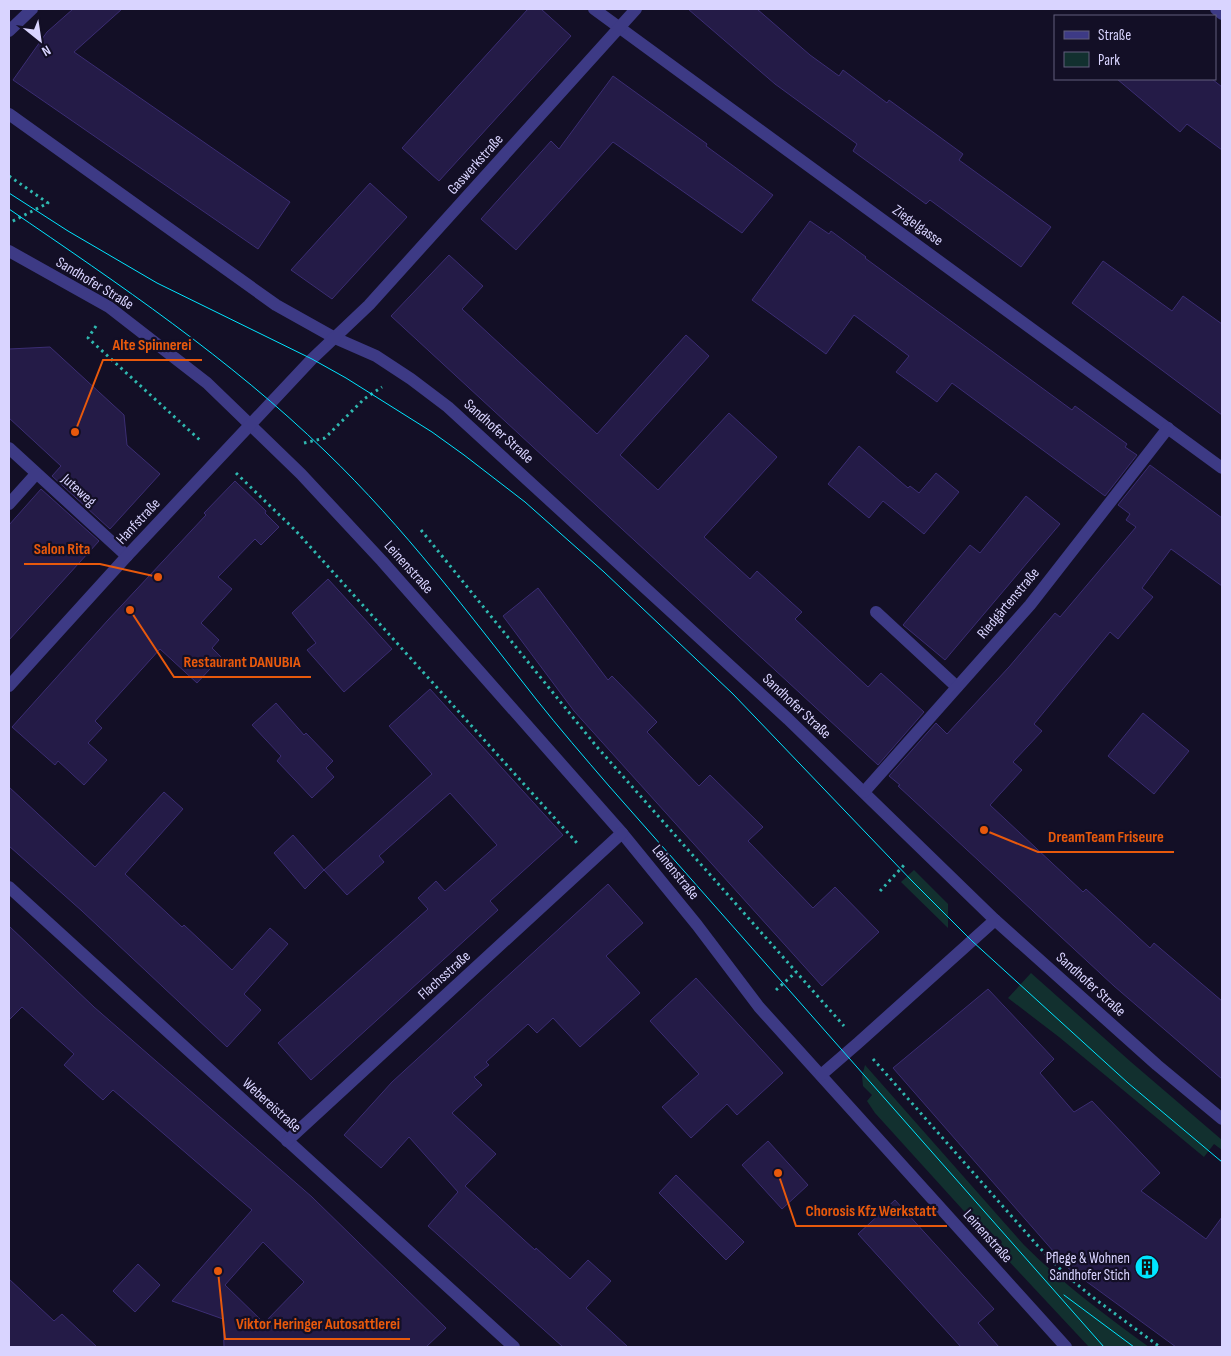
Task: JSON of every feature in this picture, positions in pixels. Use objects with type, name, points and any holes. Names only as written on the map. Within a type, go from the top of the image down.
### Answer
[{"type":"street","points":[[9,31],[32,9]]},
{"type":"street","name":"Ziegelgasse","points":[[594,9],[1222,468]]},
{"type":"street","name":"Gaswerkstraße","points":[[334,338],[369,305],[636,9]]},
{"type":"street","points":[[1216,9],[1222,14]]},
{"type":"street","name":"Sandhofer Straße","points":[[9,114],[276,305],[334,338],[376,356],[448,407],[788,719],[995,920],[1157,1065],[1222,1119]]},
{"type":"street","name":"Sandhofer Straße","points":[[9,251],[109,307],[207,383],[251,425]]},
{"type":"street","points":[[251,425],[334,338]]},
{"type":"street","name":"Hanfstraße","points":[[9,686],[127,556],[251,425]]},
{"type":"street","name":"Leinenstraße","points":[[251,425],[301,474],[382,561],[622,833],[698,925],[758,1007],[1066,1347]]},
{"type":"street","name":"Riedgärtenstraße","points":[[864,792],[1030,605],[1168,428]]},
{"type":"street","name":"Juteweg","points":[[9,448],[127,556]]},
{"type":"street","points":[[9,504],[36,474]]},
{"type":"street","points":[[876,612],[957,687]]},
{"type":"street","name":"Flachsstraße","points":[[287,1141],[594,861],[622,833]]},
{"type":"street","name":"Webereistraße","points":[[9,887],[514,1347]]},
{"type":"street","points":[[820,1074],[858,1043],[995,920]]},
{"type":"path","points":[[9,176],[48,203],[9,222]]},
{"type":"path","points":[[109,307],[88,338],[220,458],[296,531],[594,861]]},
{"type":"path","points":[[300,446],[304,443],[325,438],[364,399],[381,388],[385,383]]},
{"type":"path","points":[[421,530],[598,747],[1037,1246],[1090,1296],[1160,1347]]},
{"type":"path","points":[[880,891],[921,849]]},
{"type":"green space","points":[[914,870],[948,904],[948,928],[901,882]]},
{"type":"green space","points":[[1031,973],[1222,1140],[1222,1150],[1214,1144],[1204,1157],[1059,1037],[1008,998]]},
{"type":"green space","points":[[865,1065],[1038,1259],[1100,1311],[1149,1347],[1089,1347],[1005,1257],[1009,1253],[1001,1244],[1000,1239],[998,1240],[987,1228],[982,1231],[875,1113],[867,1101],[872,1095],[863,1086],[862,1076]]},
{"type":"building","points":[[73,9],[122,9],[74,52],[290,202],[258,249],[13,80],[47,32]]},
{"type":"building","points":[[528,9],[541,9],[571,36],[439,181],[402,148]]},
{"type":"building","points":[[688,9],[757,9],[810,55],[839,76],[843,70],[887,103],[889,100],[963,154],[959,160],[1051,227],[1021,267],[930,200],[926,204],[853,151],[857,144],[775,84]]},
{"type":"building","points":[[613,76],[707,144],[706,146],[773,195],[742,233],[613,142],[516,250],[481,219],[551,141],[559,149]]},
{"type":"building","points":[[1118,80],[1213,80],[1222,87],[1222,150],[1187,124],[1180,132]]},
{"type":"building","points":[[370,183],[407,217],[332,299],[291,270]]},
{"type":"building","points":[[810,221],[829,234],[831,231],[1072,410],[1075,406],[1127,444],[1125,447],[1137,455],[1105,496],[952,383],[937,402],[896,372],[909,356],[854,315],[826,354],[752,300]]},
{"type":"building","points":[[449,255],[483,286],[462,309],[597,434],[686,335],[709,356],[620,455],[658,490],[729,413],[777,457],[704,537],[750,579],[757,571],[802,612],[795,619],[868,687],[881,673],[924,712],[878,765],[391,316]]},
{"type":"building","points":[[1103,261],[1172,311],[1183,296],[1222,324],[1222,415],[1072,303]]},
{"type":"building","points":[[50,347],[124,415],[127,445],[160,474],[110,529],[52,476],[61,466],[9,418],[9,349]]},
{"type":"building","points":[[859,446],[908,488],[910,486],[919,493],[936,473],[959,492],[924,534],[883,501],[869,518],[828,484]]},
{"type":"building","points":[[1150,465],[1222,518],[1222,586],[1171,549],[1142,588],[1153,597],[1118,639],[1110,632],[1034,724],[1042,731],[1013,762],[1022,770],[990,805],[1083,892],[1086,889],[1150,948],[1154,943],[1222,1001],[1222,1079],[1114,986],[889,776],[936,723],[947,734],[1009,667],[1055,613],[1060,617],[1136,527],[1126,520],[1130,514],[1118,505]]},
{"type":"building","points":[[235,481],[266,511],[265,513],[279,527],[261,545],[255,539],[218,577],[232,589],[201,623],[219,640],[212,648],[221,657],[197,683],[160,649],[95,721],[102,728],[88,743],[107,760],[84,785],[58,761],[55,765],[12,727]]},
{"type":"building","points":[[41,489],[99,541],[9,640],[9,525]]},
{"type":"building","points":[[1026,496],[1060,524],[945,660],[903,625],[970,545],[980,553]]},
{"type":"building","points":[[328,579],[392,649],[344,692],[307,650],[316,643],[292,613]]},
{"type":"building","points":[[538,588],[608,680],[612,676],[657,722],[647,732],[699,786],[710,775],[763,827],[748,841],[813,908],[835,887],[879,932],[822,986],[574,711],[503,616]]},
{"type":"building","points":[[430,689],[563,835],[490,901],[498,910],[311,1080],[278,1043],[428,909],[418,898],[436,881],[445,891],[497,845],[450,793],[379,856],[384,862],[347,895],[324,870],[432,774],[389,726]]},
{"type":"building","points":[[276,703],[304,735],[306,733],[333,761],[326,768],[334,777],[312,798],[277,761],[281,756],[252,725]]},
{"type":"building","points":[[1143,713],[1189,751],[1154,794],[1108,756]]},
{"type":"building","points":[[9,787],[95,867],[164,792],[183,809],[125,874],[232,970],[270,928],[288,944],[244,994],[261,1010],[227,1047],[82,911],[9,846]]},
{"type":"building","points":[[293,835],[324,870],[305,889],[274,853]]},
{"type":"building","points":[[608,884],[643,923],[606,956],[640,993],[580,1047],[553,1018],[537,1033],[528,1024],[486,1062],[489,1065],[474,1077],[482,1085],[452,1113],[496,1154],[465,1186],[570,1279],[588,1260],[611,1281],[586,1308],[628,1347],[563,1347],[428,1226],[458,1192],[409,1137],[381,1168],[344,1135],[392,1082]]},
{"type":"building","points":[[9,926],[94,1007],[312,1197],[446,1328],[426,1347],[224,1347],[223,1319],[172,1301],[252,1210],[113,1090],[103,1100],[64,1065],[74,1054],[22,1007],[9,1020]],"holes":[[[263,1242],[304,1282],[264,1323],[225,1285]]]},
{"type":"building","points":[[696,978],[783,1073],[737,1115],[727,1104],[691,1138],[662,1107],[699,1074],[650,1021]]},
{"type":"building","points":[[988,989],[1054,1059],[1040,1073],[1074,1112],[1092,1101],[1160,1173],[1141,1191],[1206,1239],[1222,1217],[1222,1347],[1176,1347],[1068,1268],[893,1068]]},
{"type":"building","points":[[768,1141],[808,1185],[782,1209],[742,1165]]},
{"type":"building","points":[[676,1175],[744,1242],[726,1260],[659,1193]]},
{"type":"building","points":[[895,1200],[994,1309],[978,1323],[999,1347],[961,1347],[858,1234]]},
{"type":"building","points":[[138,1264],[160,1285],[135,1312],[113,1291]]},
{"type":"building","points":[[9,1279],[54,1321],[62,1314],[97,1347],[9,1347]]},
{"type":"tram line","points":[[9,193],[68,231],[157,283],[312,359],[346,378],[432,432],[525,502],[604,572],[733,694],[972,941],[1128,1083],[1222,1162]]},
{"type":"tram line","points":[[9,209],[133,294],[212,354],[289,418],[355,481],[461,603],[545,710],[609,786],[1104,1347]]},
{"type":"tram line","points":[[1064,1295],[1134,1347]]},
{"type":"place","name":"Alte Spinnerei","points":[[75,432]]},
{"type":"place","name":"Salon Rita","points":[[158,577]]},
{"type":"place","name":"Restaurant DANUBIA","points":[[130,610]]},
{"type":"place","name":"DreamTeam Friseure","points":[[984,830]]},
{"type":"place","name":"Chorosis Kfz Werkstatt","points":[[778,1173]]},
{"type":"place","name":"Pflege & Wohnen Sandhofer Stich","points":[[1147,1267]]},
{"type":"place","name":"Viktor Heringer Autosattlerei","points":[[218,1271]]}]
